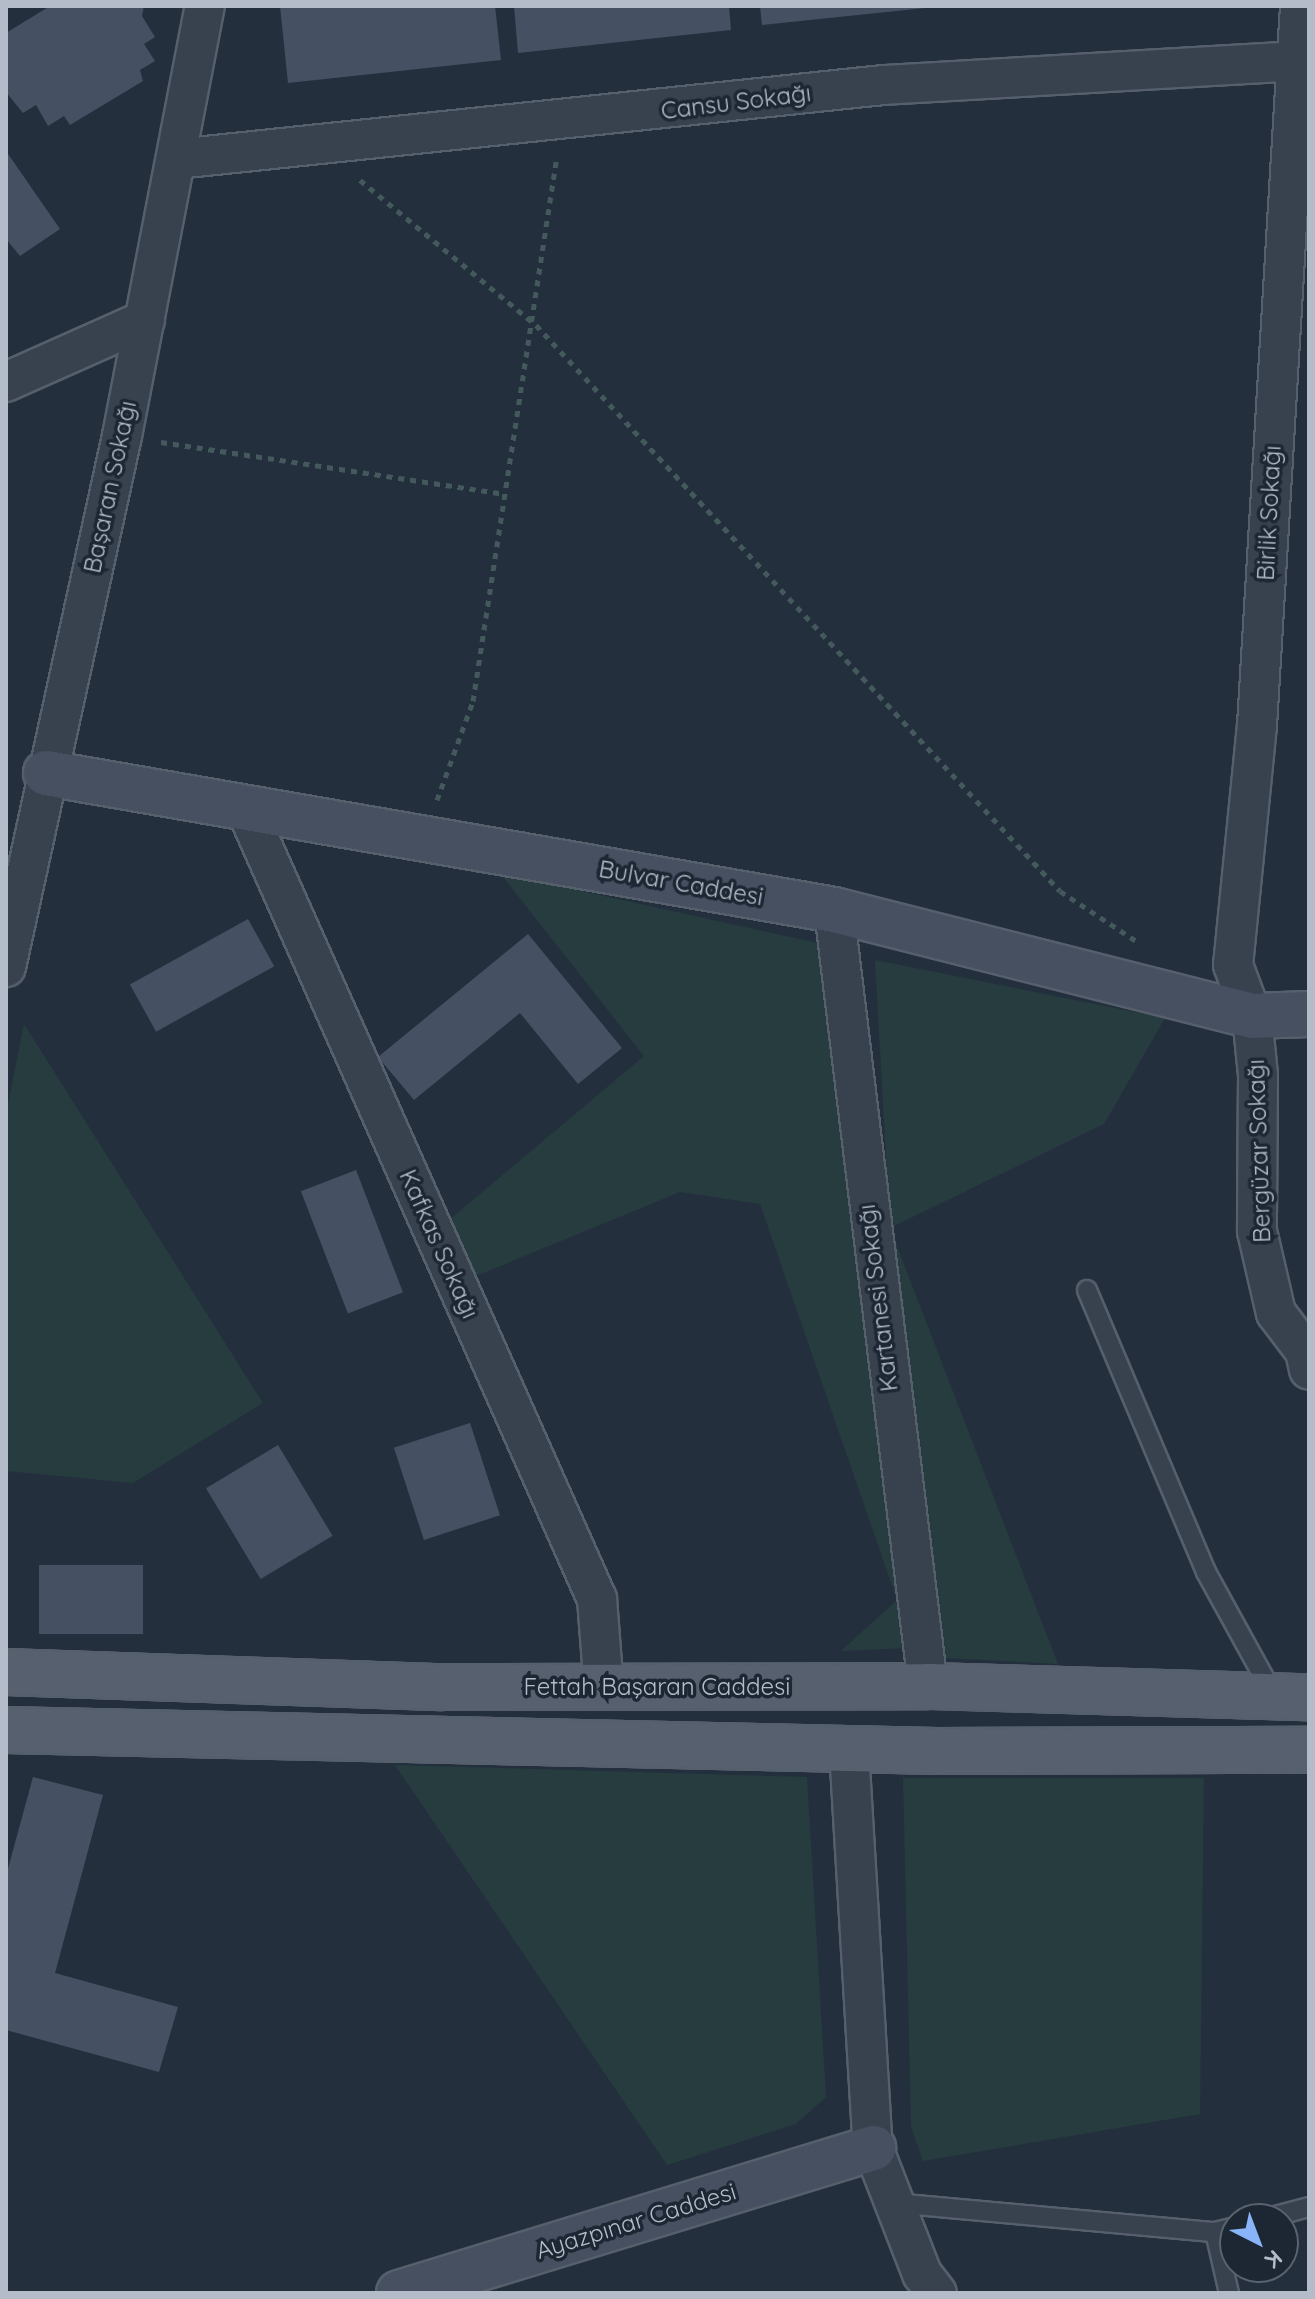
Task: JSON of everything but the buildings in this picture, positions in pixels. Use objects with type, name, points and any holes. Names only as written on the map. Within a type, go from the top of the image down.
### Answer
[{"type":"main road","name":"Fettah Başaran Caddesi","points":[[6,1672],[604,1689],[928,1686],[1292,1696]]},
{"type":"main road","points":[[6,1730],[849,1749],[1309,1750]]},
{"type":"street","name":"Başaran Sokağı","points":[[6,967],[122,436],[205,6]]},
{"type":"street","name":"Birlik Sokağı","points":[[1252,1016],[1233,965],[1257,725],[1300,6]]},
{"type":"street","name":"Cansu Sokağı","points":[[177,159],[562,124],[883,85],[1297,61]]},
{"type":"street","points":[[6,382],[145,320]]},
{"type":"street","name":"Bulvar Caddesi","points":[[46,773],[834,910],[1252,1016],[1309,1014]]},
{"type":"street","name":"Kafkas Sokağı","points":[[245,807],[597,1599],[604,1689]]},
{"type":"street","name":"Kartanesi Sokağı","points":[[834,910],[928,1686]]},
{"type":"street","name":"Bergüzar Sokağı","points":[[1252,1016],[1257,1231],[1292,1314],[1309,1370]]},
{"type":"street","points":[[849,1749],[873,2148],[894,2203],[937,2293]]},
{"type":"street","name":"Ayazpınar Caddesi","points":[[399,2293],[873,2148]]},
{"type":"lane","points":[[1087,1290],[1206,1572],[1292,1696]]},
{"type":"lane","points":[[894,2203],[1219,2231]]},
{"type":"lane","points":[[1215,2232],[1229,2293]]},
{"type":"path","points":[[416,837],[454,769],[473,701],[500,493],[536,325],[562,124]]},
{"type":"path","points":[[320,146],[536,325],[1060,891],[1149,950]]},
{"type":"path","points":[[122,436],[500,493]]},
{"type":"green space","points":[[500,873],[822,944],[909,1648],[841,1651],[897,1600],[760,1204],[680,1192],[476,1276],[449,1220],[644,1056]]},
{"type":"green space","points":[[875,960],[1165,1018],[1104,1124],[890,1228]]},
{"type":"green space","points":[[24,1024],[263,1403],[133,1483],[6,1471],[6,1113]]},
{"type":"green space","points":[[890,1228],[1058,1664],[946,1658]]},
{"type":"green space","points":[[395,1765],[807,1777],[826,2097],[796,2124],[667,2165]]},
{"type":"green space","points":[[903,1778],[1204,1778],[1200,2114],[923,2161],[911,2127]]}]
